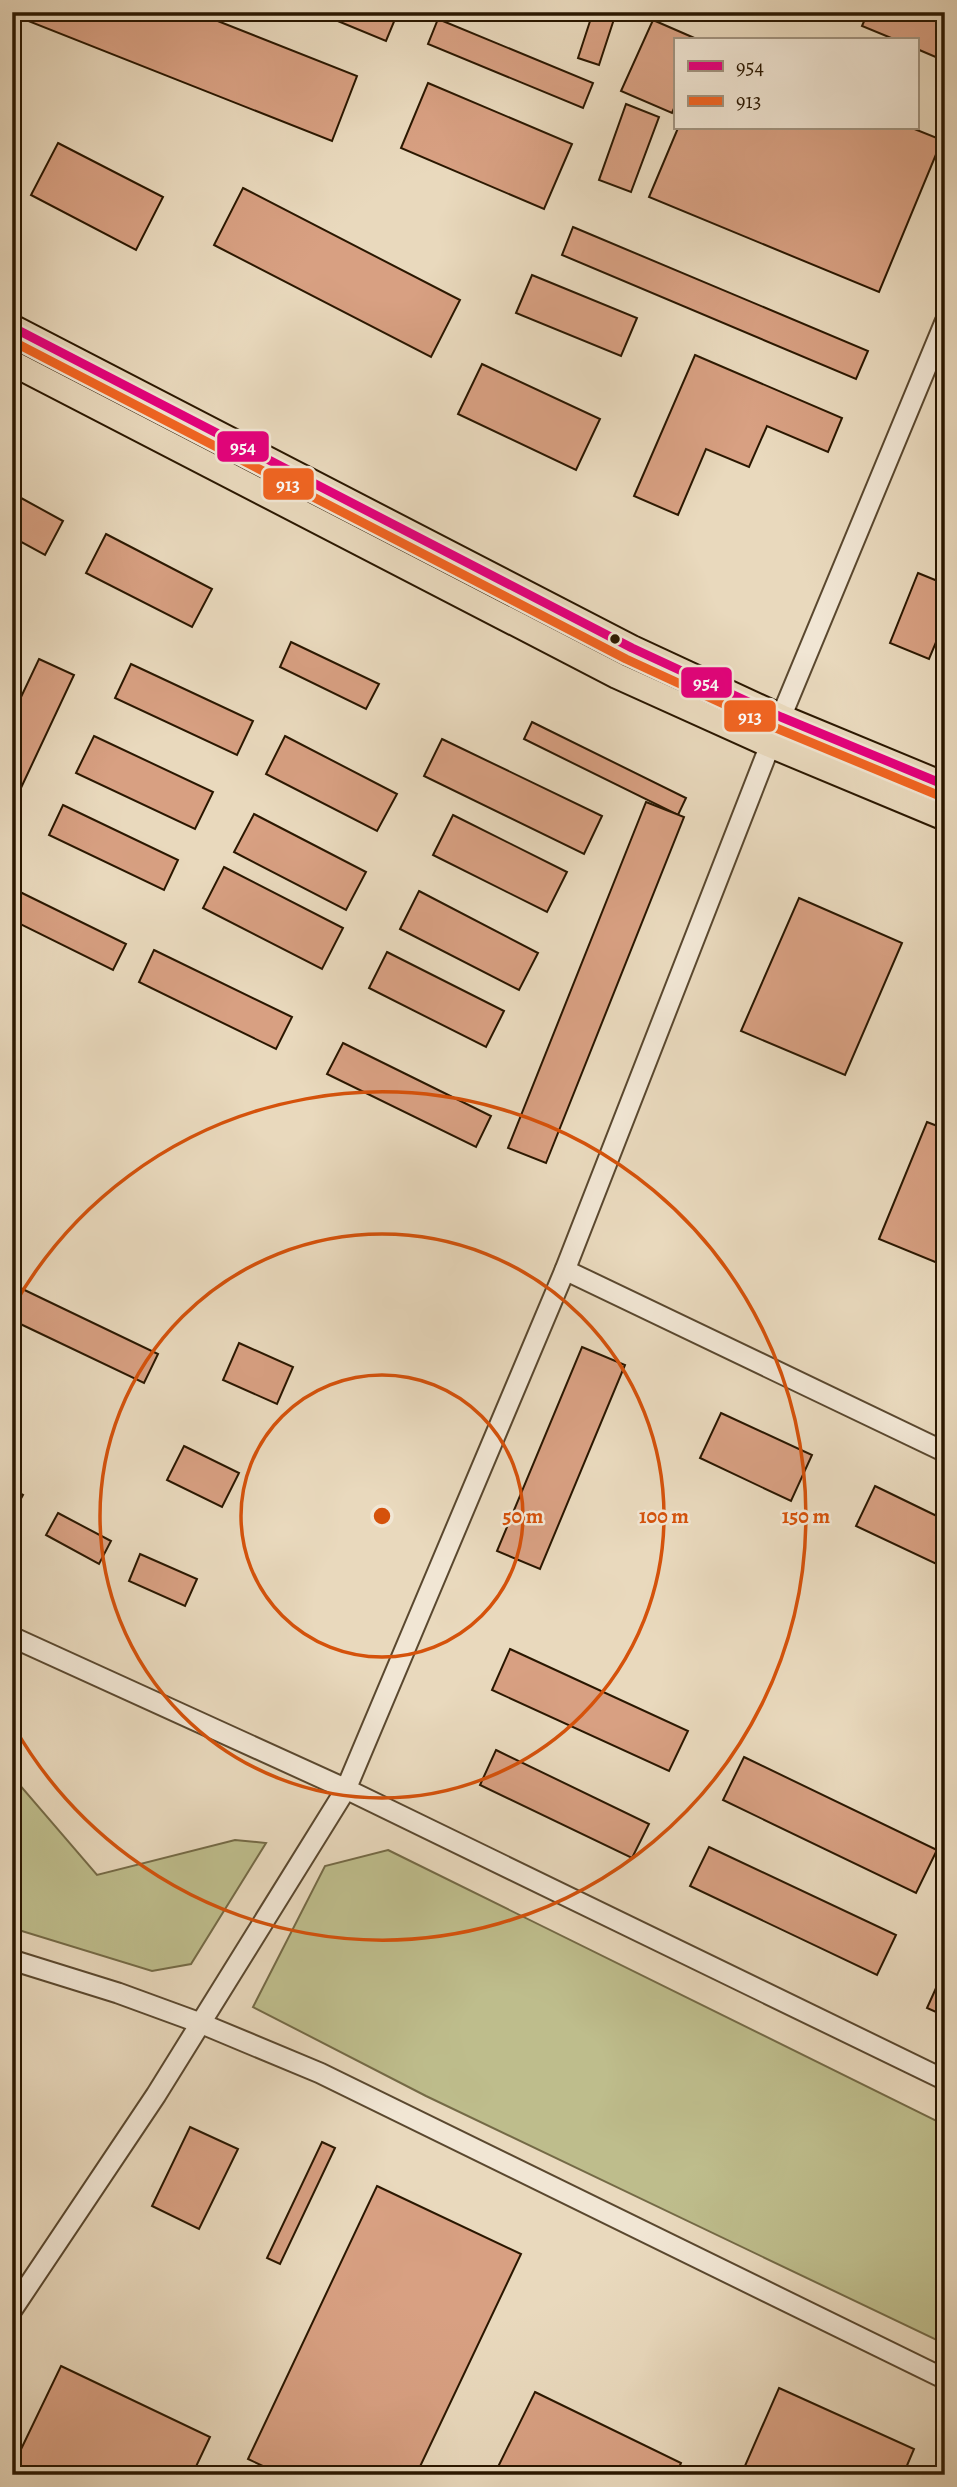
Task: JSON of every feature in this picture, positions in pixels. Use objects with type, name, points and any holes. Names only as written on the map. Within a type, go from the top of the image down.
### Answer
[{"type":"main road","points":[[12,327],[615,639],[781,717],[945,785]]},
{"type":"main road","points":[[12,363],[617,676],[770,745],[945,818]]},
{"type":"street","points":[[12,2310],[156,2095],[346,1789],[565,1270],[781,717],[945,322]]},
{"type":"street","points":[[565,1270],[945,1452]]},
{"type":"street","points":[[12,1637],[346,1789],[945,2080]]},
{"type":"street","points":[[12,1960],[118,1993],[200,2023],[320,2073],[945,2379]]},
{"type":"shaded area","points":[[12,1776],[97,1875],[235,1840],[266,1843],[191,1964],[152,1971],[12,1928]]},
{"type":"shaded area","points":[[388,1850],[945,2125],[945,2344],[426,2096],[253,2007],[325,1866]]},
{"type":"building","points":[[14,12],[195,12],[357,76],[332,141],[13,15]]},
{"type":"building","points":[[316,12],[398,12],[386,41]]},
{"type":"building","points":[[593,12],[616,13],[599,65],[578,58]]},
{"type":"building","points":[[868,12],[914,12],[945,24],[945,61],[918,49],[918,38],[891,38],[862,26]]},
{"type":"building","points":[[438,19],[593,83],[583,108],[428,44]]},
{"type":"building","points":[[653,20],[694,38],[674,38],[672,113],[621,91]]},
{"type":"building","points":[[428,83],[572,144],[544,209],[401,148]]},
{"type":"building","points":[[626,104],[659,117],[631,192],[599,180]]},
{"type":"building","points":[[677,130],[917,130],[942,140],[879,292],[649,197]]},
{"type":"building","points":[[58,143],[163,197],[136,250],[31,195]]},
{"type":"building","points":[[243,188],[460,300],[431,357],[214,245]]},
{"type":"building","points":[[573,227],[868,351],[856,379],[562,255]]},
{"type":"building","points":[[532,275],[637,318],[621,356],[516,313]]},
{"type":"building","points":[[695,355],[842,418],[828,452],[767,426],[749,467],[706,449],[678,515],[634,496]]},
{"type":"building","points":[[482,364],[600,419],[576,470],[458,414]]},
{"type":"building","points":[[12,493],[63,521],[45,555],[12,537]]},
{"type":"building","points":[[106,534],[212,589],[192,627],[86,573]]},
{"type":"building","points":[[918,573],[945,584],[945,637],[939,635],[929,659],[890,643]]},
{"type":"building","points":[[291,642],[379,684],[366,709],[280,667]]},
{"type":"building","points":[[39,659],[74,675],[12,807],[12,716]]},
{"type":"building","points":[[131,664],[253,721],[237,755],[115,698]]},
{"type":"building","points":[[532,722],[686,798],[678,815],[524,739]]},
{"type":"building","points":[[94,736],[213,792],[195,829],[76,773]]},
{"type":"building","points":[[285,736],[397,794],[377,831],[266,774]]},
{"type":"building","points":[[442,739],[602,816],[584,854],[424,776]]},
{"type":"building","points":[[646,802],[684,817],[546,1163],[508,1148]]},
{"type":"building","points":[[63,805],[178,860],[164,890],[49,835]]},
{"type":"building","points":[[254,814],[366,872],[346,910],[234,852]]},
{"type":"building","points":[[453,815],[567,872],[547,912],[433,855]]},
{"type":"building","points":[[224,867],[343,928],[322,969],[203,908]]},
{"type":"building","points":[[18,891],[126,944],[113,970],[12,920],[12,902]]},
{"type":"building","points":[[419,891],[538,953],[519,990],[400,929]]},
{"type":"building","points":[[799,898],[902,943],[845,1075],[741,1031]]},
{"type":"building","points":[[154,950],[292,1017],[276,1049],[139,982]]},
{"type":"building","points":[[387,952],[504,1011],[486,1047],[369,988]]},
{"type":"building","points":[[12,969],[20,973],[12,991]]},
{"type":"building","points":[[343,1043],[491,1116],[476,1147],[327,1074]]},
{"type":"building","points":[[927,1122],[945,1129],[945,1266],[879,1239]]},
{"type":"building","points":[[12,1284],[158,1354],[144,1383],[12,1320]]},
{"type":"building","points":[[239,1343],[293,1367],[277,1404],[223,1380]]},
{"type":"building","points":[[582,1347],[625,1365],[540,1569],[497,1551]]},
{"type":"building","points":[[721,1413],[812,1455],[791,1501],[700,1458]]},
{"type":"building","points":[[184,1446],[239,1473],[222,1507],[167,1480]]},
{"type":"building","points":[[875,1486],[945,1520],[945,1568],[856,1526]]},
{"type":"building","points":[[12,1489],[23,1495],[12,1515]]},
{"type":"building","points":[[58,1513],[111,1541],[99,1564],[46,1535]]},
{"type":"building","points":[[140,1554],[197,1579],[185,1606],[129,1581]]},
{"type":"building","points":[[510,1649],[688,1731],[669,1771],[492,1690]]},
{"type":"building","points":[[496,1750],[649,1824],[632,1858],[480,1785]]},
{"type":"building","points":[[744,1757],[937,1850],[916,1893],[723,1800]]},
{"type":"building","points":[[709,1847],[896,1935],[877,1975],[690,1886]]},
{"type":"building","points":[[941,1977],[945,1978],[945,2016],[927,2008]]},
{"type":"building","points":[[190,2127],[238,2149],[199,2229],[152,2206]]},
{"type":"building","points":[[322,2142],[335,2148],[280,2264],[267,2258]]},
{"type":"building","points":[[377,2186],[521,2254],[416,2475],[282,2475],[248,2459]]},
{"type":"building","points":[[61,2366],[210,2437],[192,2475],[12,2475],[12,2468]]},
{"type":"building","points":[[779,2388],[914,2449],[903,2475],[741,2475]]},
{"type":"building","points":[[535,2392],[681,2463],[676,2475],[494,2475]]},
{"type":"transit line","name":"954","points":[[12,327],[632,648],[781,717],[945,785]]},
{"type":"transit line","name":"913","points":[[12,341],[626,659],[776,728],[940,796]]}]
